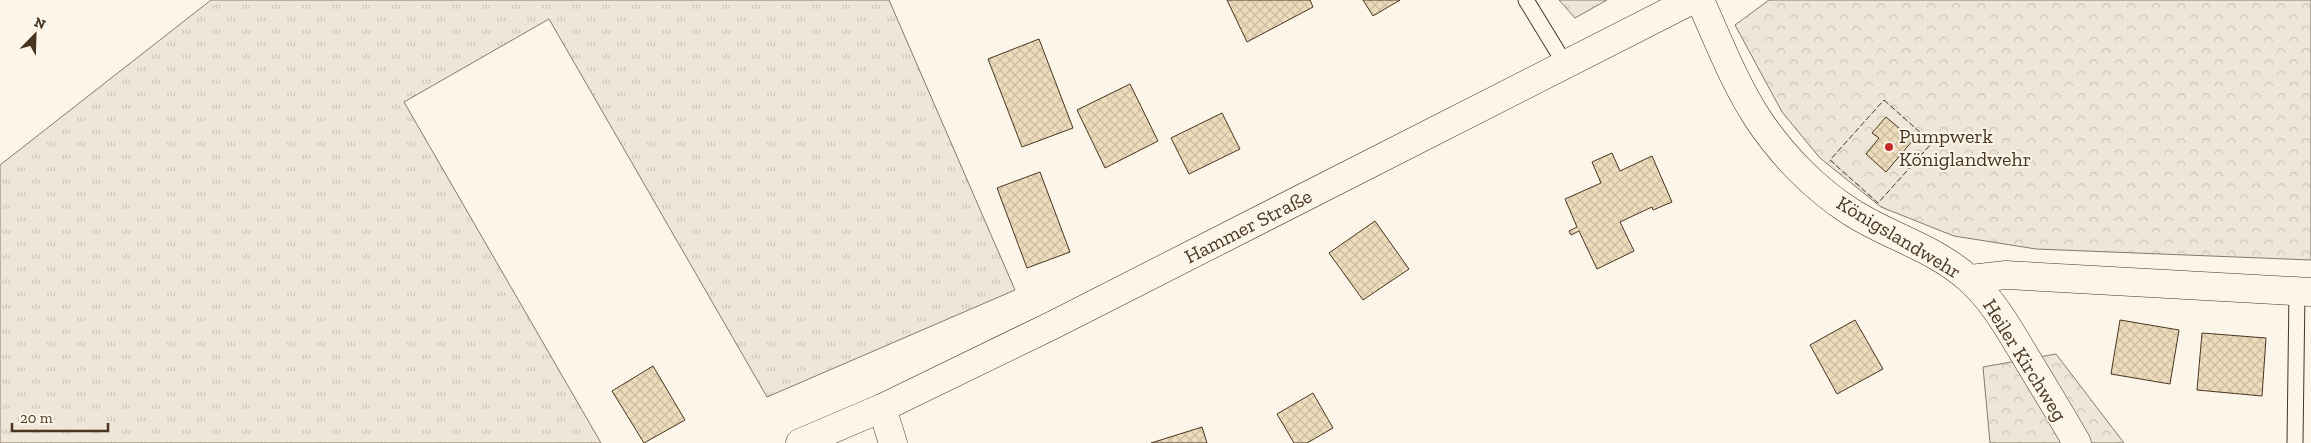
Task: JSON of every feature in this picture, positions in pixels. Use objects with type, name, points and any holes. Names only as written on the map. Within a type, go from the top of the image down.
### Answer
[{"type":"main road","name":"Hammer Straße","points":[[800,443],[882,408],[1053,325],[1692,0]]},
{"type":"main road","name":"Königslandwehr","points":[[1700,0],[1739,86],[1758,119],[1784,153],[1821,190],[1852,213],[1942,258],[1970,279],[2006,275],[2304,292]]},
{"type":"main road","name":"Heiler Kirchweg","points":[[1970,279],[1990,300],[2007,326],[2077,443]]},
{"type":"main road","points":[[882,408],[893,443]]},
{"type":"lane","points":[[1526,0],[1565,64]]},
{"type":"lane","name":"Königslandwehr","points":[[2295,443],[2304,292]]},
{"type":"green space","points":[[211,0],[889,0],[1015,290],[767,397],[549,19],[404,102],[601,443],[0,443],[0,165]]},
{"type":"green space","points":[[1559,0],[1607,0],[1575,18]]},
{"type":"green space","points":[[1769,0],[2311,0],[2311,260],[2036,249],[1954,236],[1881,207],[1820,158],[1782,112],[1735,25]]},
{"type":"green space","points":[[2056,354],[2124,443],[1990,443],[1983,367]]},
{"type":"building","points":[[1227,0],[1310,0],[1313,7],[1247,42]]},
{"type":"building","points":[[1363,0],[1400,0],[1373,16]]},
{"type":"building","points":[[1039,39],[1073,128],[1022,147],[988,59]]},
{"type":"building","points":[[1130,84],[1158,141],[1105,168],[1077,110]]},
{"type":"building","points":[[1222,113],[1240,149],[1189,174],[1171,138]]},
{"type":"building","name":"Pumpwerk Königlandwehr","points":[[1886,117],[1913,140],[1886,172],[1866,154],[1879,138],[1872,133]]},
{"type":"building","points":[[1612,153],[1620,171],[1652,156],[1672,202],[1653,210],[1652,207],[1620,222],[1634,251],[1597,269],[1579,231],[1571,235],[1569,231],[1577,227],[1565,199],[1601,183],[1592,162]]},
{"type":"building","points":[[1040,172],[1070,252],[1027,268],[997,188]]},
{"type":"building","points":[[1375,221],[1409,269],[1363,300],[1329,253]]},
{"type":"building","points":[[1855,320],[1883,369],[1837,394],[1810,345]]},
{"type":"building","points":[[2120,320],[2179,330],[2170,384],[2111,374]]},
{"type":"building","points":[[2202,333],[2266,338],[2262,396],[2197,390]]},
{"type":"building","points":[[653,366],[685,420],[644,443],[612,391]]},
{"type":"building","points":[[1313,393],[1333,428],[1307,443],[1294,443],[1277,414]]},
{"type":"building","points":[[1202,427],[1207,443],[1151,443]]},
{"type":"fence","points":[[1884,100],[1932,143],[1878,203],[1830,160],[1884,100]]},
{"type":"place","name":"Pumpwerk Königlandwehr","points":[[1889,147]]}]
